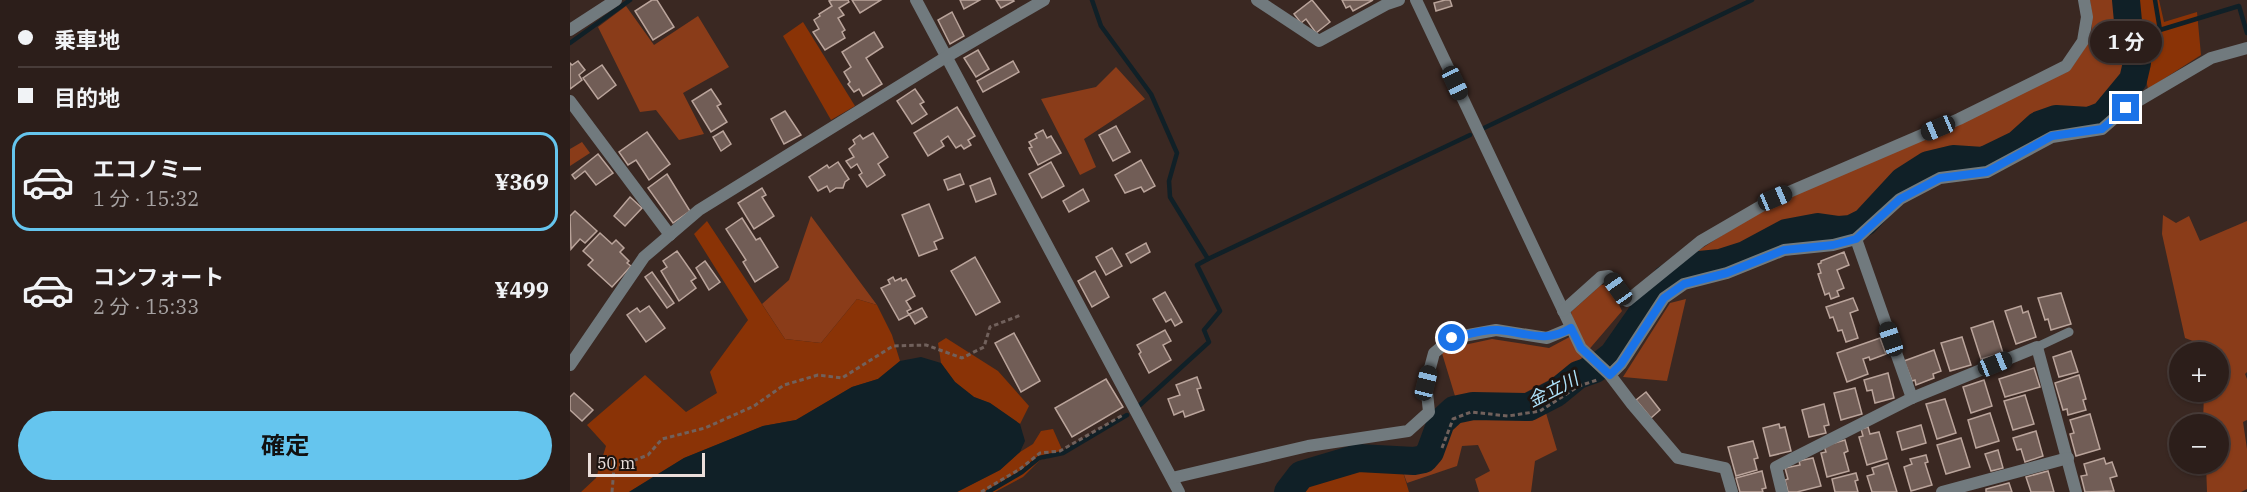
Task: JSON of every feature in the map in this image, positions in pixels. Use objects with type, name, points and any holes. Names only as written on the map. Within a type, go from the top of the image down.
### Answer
[{"type":"street","points":[[570,30],[616,0]]},
{"type":"street","points":[[916,0],[1179,491]]},
{"type":"street","points":[[570,366],[644,257],[699,210],[946,57],[1044,0]]},
{"type":"street","points":[[1257,0],[1319,41],[1386,4],[1399,0]]},
{"type":"street","points":[[1416,0],[1581,348],[1610,375],[1678,458],[1725,468],[1732,492]]},
{"type":"street","points":[[1563,311],[1601,277],[1609,276],[1626,301],[1701,241],[1775,198],[1959,119],[2066,66],[2083,41],[2087,17],[2084,0]]},
{"type":"street","points":[[1610,375],[1621,364],[1664,298],[1684,284],[1727,273],[1784,250],[1833,245],[1856,239],[1900,199],[1940,178],[1987,172],[2052,136],[2102,129],[2126,108],[2211,58],[2247,48]]},
{"type":"street","points":[[570,100],[670,235]]},
{"type":"street","points":[[1856,239],[1912,398]]},
{"type":"street","points":[[1172,478],[1308,446],[1408,431],[1429,412],[1426,383],[1434,353],[1452,338],[1496,330],[1547,338],[1571,328]]},
{"type":"street","points":[[1782,492],[1776,467],[1912,398],[2037,347],[2076,492]]},
{"type":"street","points":[[1942,492],[2068,458]]},
{"type":"lane","points":[[2037,347],[2069,332]]},
{"type":"path","points":[[612,492],[614,468],[648,455],[662,439],[705,428],[754,406],[784,385],[818,375],[842,378],[893,346],[926,345],[962,358],[984,347],[990,327],[1021,315]]},
{"type":"path","points":[[1442,448],[1453,418],[1471,412],[1508,416],[1540,411],[1579,386],[1610,375]]},
{"type":"path","points":[[981,492],[1020,469],[1040,453],[1060,450],[1135,409]]},
{"type":"shaded area","points":[[2090,0],[2118,0],[2129,72],[2092,114],[2044,114],[2012,140],[1983,153],[1954,152],[1913,165],[1849,222],[1792,224],[1729,255],[1690,256],[1775,201],[2069,71],[2089,38],[2092,22]]},
{"type":"shaded area","points":[[2135,0],[2159,0],[2164,22],[2197,12],[2201,55],[2148,89],[2134,19]]},
{"type":"shaded area","points":[[626,6],[654,45],[698,16],[729,67],[683,93],[704,134],[679,140],[656,110],[640,112],[598,27]]},
{"type":"shaded area","points":[[803,22],[855,106],[831,120],[783,36]]},
{"type":"shaded area","points":[[1116,67],[1145,99],[1084,139],[1096,167],[1080,175],[1041,99],[1096,87]]},
{"type":"shaded area","points":[[582,142],[590,153],[570,166],[570,149]]},
{"type":"shaded area","points":[[2163,215],[2176,223],[2189,216],[2200,241],[2247,221],[2247,372],[2245,374],[2247,420],[2243,422],[2247,449],[2247,489],[2241,492],[2207,492],[2206,474],[2229,474],[2229,414],[2203,414],[2204,402],[2229,402],[2229,342],[2196,342],[2185,338],[2162,234]]},
{"type":"shaded area","points":[[811,216],[877,305],[857,299],[821,343],[785,339],[762,304],[789,280]]},
{"type":"shaded area","points":[[707,221],[785,339],[821,343],[857,299],[877,305],[892,335],[900,361],[878,379],[852,387],[796,420],[763,426],[684,458],[629,492],[581,492],[596,478],[606,446],[587,425],[645,375],[686,412],[717,393],[710,372],[748,320],[694,234]]},
{"type":"shaded area","points":[[1609,284],[1622,311],[1574,367],[1517,397],[1455,396],[1441,350],[1492,339],[1549,348],[1577,333],[1571,312],[1601,285]]},
{"type":"shaded area","points":[[1686,299],[1667,381],[1623,377],[1670,303]]},
{"type":"shaded area","points":[[946,338],[998,371],[1029,406],[1020,424],[990,403],[974,397],[955,382],[941,363],[938,343]]},
{"type":"shaded area","points":[[1546,413],[1557,450],[1535,461],[1531,492],[1479,492],[1475,479],[1490,471],[1478,445],[1462,446],[1457,466],[1407,483],[1403,472],[1427,466],[1445,446],[1454,421],[1473,417],[1509,420]]},
{"type":"shaded area","points":[[1053,429],[1064,454],[1040,460],[1023,477],[995,492],[957,492],[1000,470],[1033,444],[1041,431]]},
{"type":"shaded area","points":[[1362,466],[1403,472],[1409,492],[1298,492],[1306,480]]},
{"type":"water","points":[[921,357],[941,363],[955,382],[974,397],[990,403],[1020,424],[1025,441],[1020,452],[1000,470],[957,492],[629,492],[684,458],[763,426],[796,420],[852,387],[878,379],[900,361]]},
{"type":"building","points":[[652,0],[657,0],[674,27],[653,40],[635,11]]},
{"type":"building","points":[[848,0],[849,2],[839,8],[844,15],[838,18],[845,30],[842,32],[845,38],[825,50],[813,32],[819,29],[814,20],[832,6],[829,1]]},
{"type":"building","points":[[852,0],[881,0],[860,13]]},
{"type":"building","points":[[960,0],[980,0],[964,9]]},
{"type":"building","points":[[996,0],[1013,0],[1014,1],[1001,8]]},
{"type":"building","points":[[1312,0],[1330,22],[1316,33],[1306,19],[1301,23],[1294,14]]},
{"type":"building","points":[[1342,0],[1373,0],[1353,11],[1350,6],[1346,8]]},
{"type":"building","points":[[1450,0],[1452,6],[1436,11],[1434,3]]},
{"type":"building","points":[[952,12],[964,36],[950,44],[938,20]]},
{"type":"building","points":[[874,32],[883,47],[866,58],[882,84],[863,96],[859,89],[854,92],[848,84],[850,82],[844,72],[851,67],[842,52]]},
{"type":"building","points":[[978,50],[989,69],[976,77],[964,58]]},
{"type":"building","points":[[578,61],[585,70],[579,75],[582,80],[570,89],[570,63],[572,65]]},
{"type":"building","points":[[1013,61],[1019,72],[983,92],[977,81]]},
{"type":"building","points":[[602,65],[616,85],[598,99],[583,78]]},
{"type":"building","points":[[711,89],[721,104],[717,106],[727,122],[711,132],[692,101]]},
{"type":"building","points":[[915,89],[924,102],[920,104],[927,114],[912,124],[897,101]]},
{"type":"building","points":[[957,107],[975,136],[968,140],[971,145],[964,149],[961,145],[956,148],[948,136],[941,141],[944,146],[928,156],[914,133]]},
{"type":"building","points":[[785,111],[801,135],[784,144],[771,119]]},
{"type":"building","points":[[1116,126],[1130,152],[1113,161],[1099,135]]},
{"type":"building","points":[[1043,130],[1047,138],[1051,136],[1061,153],[1038,165],[1029,148],[1032,147],[1029,142],[1037,138],[1035,134]]},
{"type":"building","points":[[723,131],[731,144],[721,151],[713,137]]},
{"type":"building","points":[[647,132],[670,164],[649,180],[636,160],[628,165],[619,152]]},
{"type":"building","points":[[873,133],[888,157],[878,164],[885,175],[867,187],[859,175],[862,173],[857,164],[851,168],[846,161],[854,157],[849,149],[855,144],[853,140],[860,135],[863,139]]},
{"type":"building","points":[[598,154],[613,173],[596,185],[585,171],[575,179],[572,175]]},
{"type":"building","points":[[1141,160],[1155,186],[1144,192],[1141,187],[1125,193],[1115,175]]},
{"type":"building","points":[[838,162],[849,179],[843,188],[836,188],[830,192],[827,186],[818,191],[809,177],[827,165],[829,168]]},
{"type":"building","points":[[1051,162],[1064,186],[1042,198],[1029,174]]},
{"type":"building","points":[[667,174],[690,211],[673,223],[648,188]]},
{"type":"building","points":[[960,174],[964,184],[948,190],[944,180]]},
{"type":"building","points":[[990,178],[996,194],[976,202],[970,186]]},
{"type":"building","points":[[762,188],[766,195],[762,197],[774,216],[754,229],[738,203]]},
{"type":"building","points":[[1083,189],[1089,201],[1069,212],[1063,201]]},
{"type":"building","points":[[630,197],[642,208],[625,226],[614,216]]},
{"type":"building","points":[[929,204],[943,238],[934,242],[937,249],[919,256],[902,215]]},
{"type":"building","points":[[575,211],[597,231],[585,243],[580,239],[571,249],[570,216]]},
{"type":"building","points":[[742,218],[756,240],[760,238],[778,267],[755,282],[743,262],[746,260],[726,229]]},
{"type":"building","points":[[600,233],[612,244],[616,240],[624,248],[620,252],[631,266],[612,287],[588,265],[593,260],[583,251]]},
{"type":"building","points":[[1146,243],[1150,252],[1131,263],[1126,254]]},
{"type":"building","points":[[1112,248],[1122,266],[1106,275],[1096,257]]},
{"type":"building","points":[[677,251],[696,278],[691,281],[696,288],[679,301],[661,271],[667,267],[663,261]]},
{"type":"building","points":[[1844,252],[1849,265],[1837,270],[1844,288],[1837,291],[1839,296],[1831,299],[1829,293],[1825,295],[1818,274],[1821,273],[1818,264]]},
{"type":"building","points":[[975,257],[1000,302],[976,315],[951,271]]},
{"type":"building","points":[[705,261],[720,282],[709,290],[696,268]]},
{"type":"building","points":[[1095,271],[1109,297],[1092,307],[1078,281]]},
{"type":"building","points":[[652,272],[674,303],[667,308],[645,277]]},
{"type":"building","points":[[893,277],[895,281],[901,278],[902,281],[906,279],[915,296],[906,301],[911,309],[907,311],[909,315],[899,320],[881,288],[890,284],[888,280]]},
{"type":"building","points":[[1165,292],[1182,322],[1175,326],[1171,319],[1166,322],[1153,299]]},
{"type":"building","points":[[2061,293],[2071,324],[2051,330],[2038,298]]},
{"type":"building","points":[[1853,298],[1858,310],[1850,313],[1858,338],[1846,342],[1842,330],[1838,331],[1826,307]]},
{"type":"building","points":[[649,306],[665,328],[646,342],[627,315],[637,308],[640,312]]},
{"type":"building","points":[[2021,306],[2023,313],[2028,311],[2036,337],[2016,344],[2005,311]]},
{"type":"building","points":[[922,308],[927,317],[915,324],[909,314]]},
{"type":"building","points":[[1993,321],[2003,353],[1981,359],[1971,328]]},
{"type":"building","points":[[1165,330],[1171,341],[1163,345],[1171,360],[1149,373],[1137,345]]},
{"type":"building","points":[[1014,333],[1040,381],[1021,392],[995,343]]},
{"type":"building","points":[[1962,337],[1971,365],[1950,371],[1941,343]]},
{"type":"building","points":[[1880,338],[1886,354],[1870,360],[1869,357],[1863,359],[1868,374],[1847,382],[1837,353]]},
{"type":"building","points":[[1934,350],[1941,371],[1933,374],[1934,378],[1916,385],[1904,361]]},
{"type":"building","points":[[2071,351],[2078,372],[2059,377],[2053,357]]},
{"type":"building","points":[[2034,368],[2040,387],[2005,397],[1999,379]]},
{"type":"building","points":[[1888,373],[1894,398],[1875,403],[1872,390],[1867,391],[1864,380]]},
{"type":"building","points":[[2079,375],[2086,399],[2083,400],[2086,410],[2068,415],[2067,409],[2063,410],[2055,383]]},
{"type":"building","points":[[1197,377],[1201,388],[1197,389],[1204,410],[1185,417],[1183,411],[1174,415],[1168,399],[1180,395],[1176,385]]},
{"type":"building","points":[[1106,379],[1123,407],[1072,437],[1055,408]]},
{"type":"building","points":[[1984,380],[1992,406],[1971,413],[1963,387]]},
{"type":"building","points":[[1855,388],[1862,414],[1841,420],[1834,393]]},
{"type":"building","points":[[1646,392],[1660,410],[1651,418],[1636,400]]},
{"type":"building","points":[[574,393],[593,410],[582,421],[570,410],[570,397]]},
{"type":"building","points":[[2025,395],[2034,424],[2013,430],[2004,401]]},
{"type":"building","points":[[1945,399],[1956,433],[1937,439],[1926,404]]},
{"type":"building","points":[[1824,404],[1829,425],[1824,426],[1826,433],[1809,437],[1802,410]]},
{"type":"building","points":[[1990,413],[1999,441],[1976,448],[1968,420]]},
{"type":"building","points":[[2090,414],[2100,449],[2076,456],[2070,434],[2074,433],[2070,420]]},
{"type":"building","points":[[1779,424],[1780,428],[1785,427],[1791,451],[1770,456],[1763,428]]},
{"type":"building","points":[[1921,425],[1926,443],[1902,450],[1897,432]]},
{"type":"building","points":[[1868,427],[1870,434],[1879,432],[1887,459],[1867,465],[1859,437],[1863,436],[1861,429]]},
{"type":"building","points":[[2036,431],[2043,456],[2025,462],[2021,449],[2017,450],[2013,438]]},
{"type":"building","points":[[1961,438],[1970,467],[1946,474],[1937,445]]},
{"type":"building","points":[[1845,440],[1848,451],[1844,453],[1849,471],[1827,477],[1821,453],[1826,452],[1824,446]]},
{"type":"building","points":[[1753,441],[1758,458],[1754,459],[1757,470],[1736,476],[1728,447]]},
{"type":"building","points":[[1998,450],[2003,468],[1991,471],[1985,454]]},
{"type":"building","points":[[1926,455],[1928,462],[1925,463],[1932,485],[1911,491],[1904,467],[1912,464],[1910,459]]},
{"type":"building","points":[[1813,458],[1821,486],[1788,492],[1785,468],[1800,465],[1799,461]]},
{"type":"building","points":[[2104,458],[2106,464],[2112,462],[2117,476],[2110,478],[2114,491],[2085,492],[2081,476],[2087,475],[2084,464]]},
{"type":"building","points":[[1888,463],[1897,492],[1872,492],[1867,476],[1874,474],[1872,468]]},
{"type":"building","points":[[1762,471],[1766,488],[1762,489],[1763,492],[1740,492],[1736,478]]},
{"type":"building","points":[[2048,471],[2054,492],[2031,492],[2026,477]]},
{"type":"building","points":[[1856,473],[1858,480],[1855,481],[1858,492],[1835,492],[1832,479]]},
{"type":"building","points":[[2009,483],[2012,492],[1986,492],[1986,489]]},
{"type":"waterway","points":[[570,43],[630,0]]},
{"type":"waterway","points":[[1092,0],[1101,26],[1151,94],[1177,153],[1169,181],[1170,197],[1208,259],[1197,265],[1220,311],[1204,330],[1209,342],[1140,405]]},
{"type":"waterway","points":[[1484,128],[1752,0]]},
{"type":"waterway","name":"金立川","points":[[1288,492],[1301,475],[1358,458],[1414,461],[1424,459],[1430,452],[1441,422],[1454,410],[1473,406],[1529,407],[1556,393],[1578,375],[1595,369],[1613,355],[1666,279],[1689,266],[1720,263],[1745,255],[1786,233],[1818,227],[1851,229],[1865,222],[1903,181],[1928,165],[1953,159],[1983,161],[2018,144],[2039,125],[2056,119],[2089,121],[2104,115],[2133,80],[2137,63],[2129,32],[2126,0]]},
{"type":"waterway","points":[[2155,0],[2160,30],[2239,6],[2247,33]]},
{"type":"waterway","points":[[1208,259],[1470,135]]},
{"type":"waterway","points":[[988,492],[1022,472],[1039,458],[1063,453],[1127,415]]},
{"type":"route","points":[[1452,338],[1496,330],[1547,338],[1571,328],[1581,348],[1610,375],[1621,364],[1664,298],[1684,284],[1727,273],[1784,250],[1833,245],[1856,239],[1900,199],[1940,178],[1987,172],[2052,136],[2102,129],[2126,108]]}]
